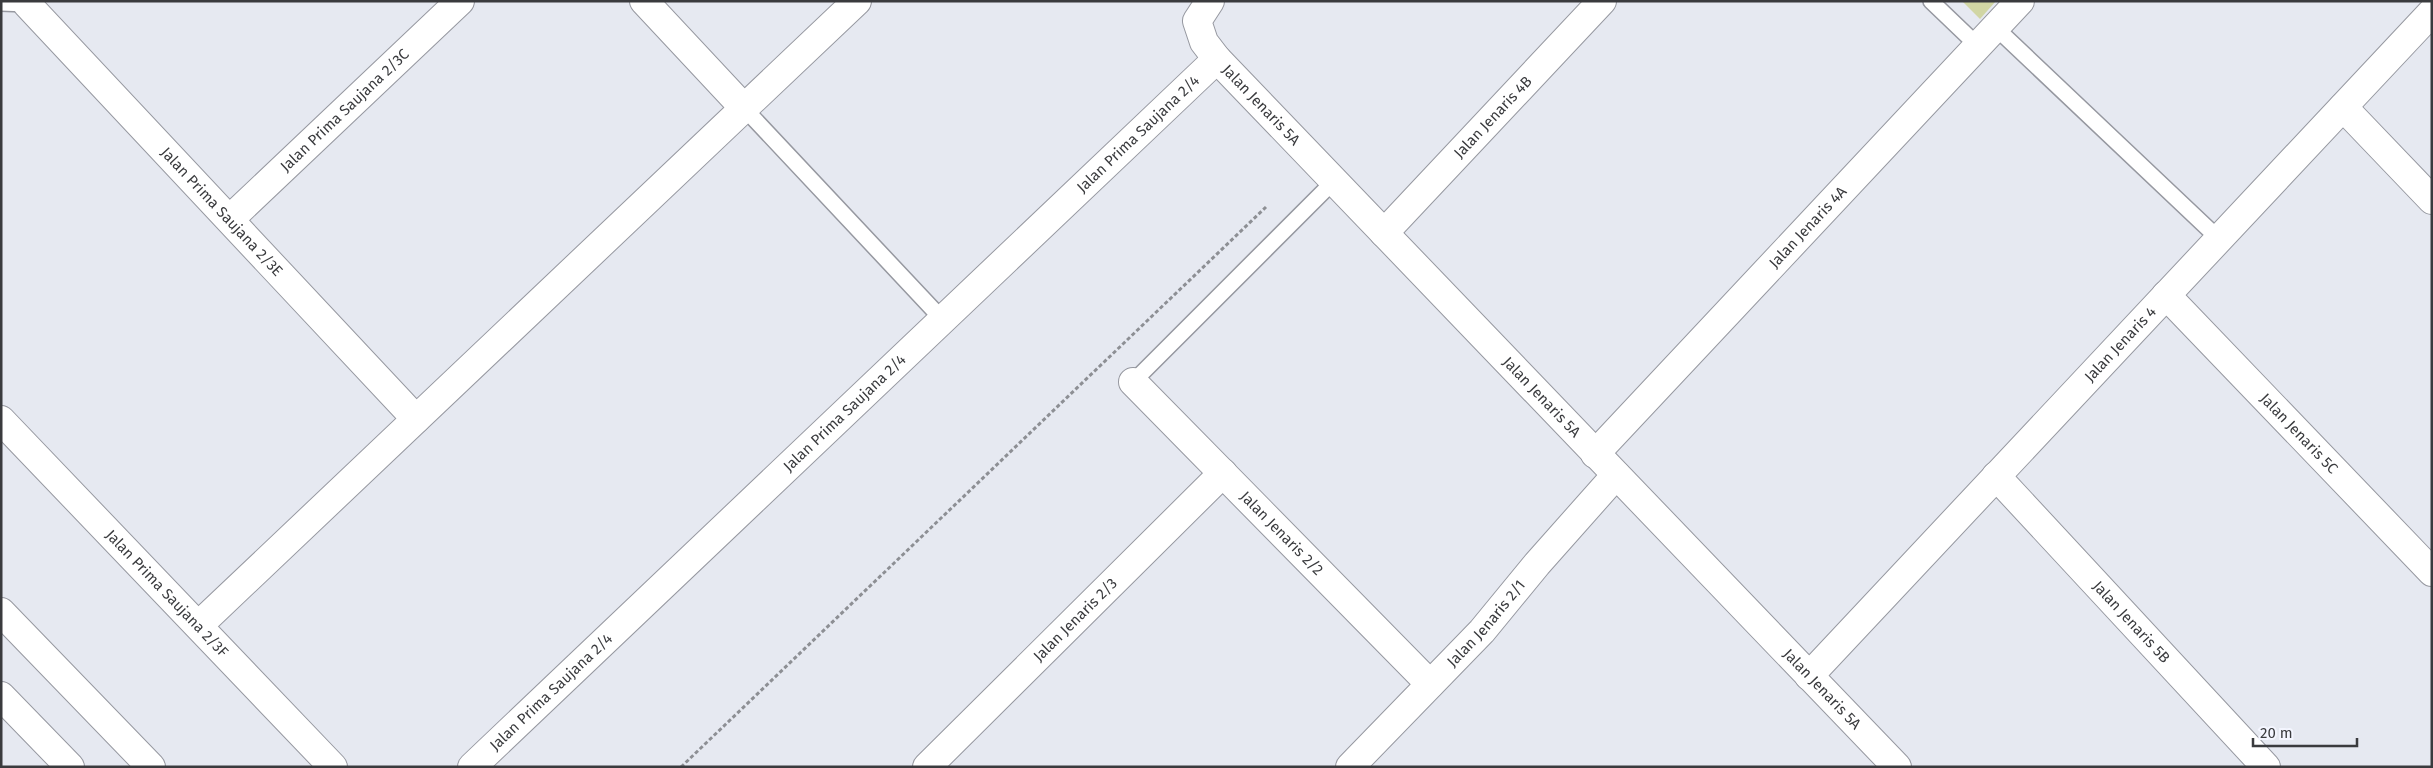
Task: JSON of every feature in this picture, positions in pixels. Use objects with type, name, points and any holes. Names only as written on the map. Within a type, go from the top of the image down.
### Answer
[{"type":"street","name":"Jalan Prima Saujana 2/3C","points":[[230,219],[460,1]]},
{"type":"street","points":[[644,1],[744,108]]},
{"type":"street","points":[[199,625],[857,1]]},
{"type":"street","name":"Jalan Jenaris 4B","points":[[1384,233],[1602,1]]},
{"type":"street","name":"Jalan Jenaris 4A","points":[[1595,454],[2020,1]]},
{"type":"street","name":"Jalan Prima Saujana 2/3E","points":[[19,2],[230,219],[416,419]]},
{"type":"street","name":"Jalan Jenaris 5A","points":[[1203,11],[1204,42],[1217,59],[1897,767]]},
{"type":"street","name":"Jalan Jenaris 4","points":[[1809,676],[2432,12]]},
{"type":"street","name":"Jalan Prima Saujana 2/4","points":[[472,767],[1217,59]]},
{"type":"street","points":[[2343,107],[2432,200]]},
{"type":"street","name":"Jalan Jenaris 5C","points":[[2166,295],[2432,572]]},
{"type":"street","name":"Jalan Jenaris 2/2","points":[[1133,382],[1430,684]]},
{"type":"street","name":"Jalan Prima Saujana 2/3F","points":[[1,420],[333,767]]},
{"type":"street","name":"Jalan Jenaris 2/3","points":[[928,767],[1223,473]]},
{"type":"street","name":"Jalan Jenaris 2/1","points":[[1350,767],[1482,631],[1537,564],[1616,475]]},
{"type":"street","name":"Jalan Jenaris 5B","points":[[1996,476],[2266,767]]},
{"type":"street","points":[[1,612],[151,767]]},
{"type":"street","points":[[1,696],[70,767]]},
{"type":"lane","points":[[1931,1],[1987,37],[2218,239]]},
{"type":"lane","points":[[744,108],[943,320]]},
{"type":"lane","points":[[1133,382],[1334,181]]},
{"type":"path","points":[[681,767],[1266,207]]},
{"type":"green space","points":[[1962,1],[1996,1],[1980,19]]}]
